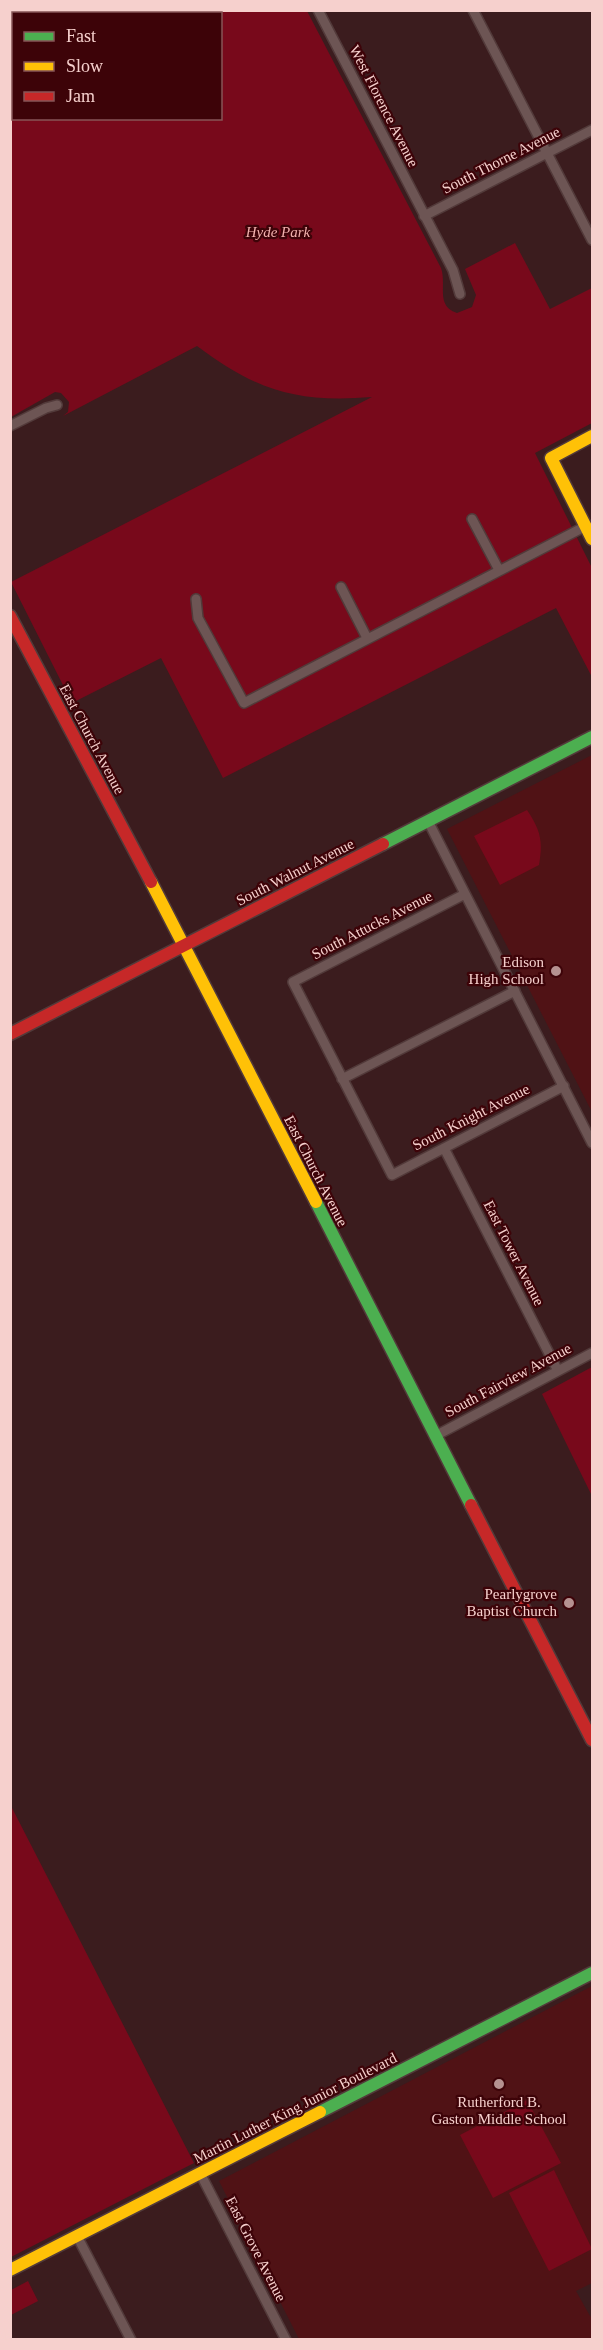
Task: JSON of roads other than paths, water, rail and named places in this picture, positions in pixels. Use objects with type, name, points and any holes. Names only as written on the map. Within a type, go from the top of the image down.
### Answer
[{"type":"street","name":"West Florence Avenue","points":[[318,10],[453,270],[460,294]]},
{"type":"street","points":[[473,10],[592,240]]},
{"type":"street","name":"South Thorne Avenue","points":[[424,216],[592,130]]},
{"type":"street","points":[[10,426],[57,405]]},
{"type":"street","points":[[592,436],[551,458],[592,539]]},
{"type":"street","points":[[472,519],[499,570]]},
{"type":"street","points":[[196,599],[198,618],[244,703],[586,526]]},
{"type":"street","points":[[340,587],[367,638]]},
{"type":"street","name":"East Church Avenue","points":[[10,616],[184,945],[592,1740]]},
{"type":"street","name":"South Walnut Avenue","points":[[10,1034],[592,737]]},
{"type":"street","points":[[428,821],[592,1143]]},
{"type":"street","name":"South Attucks Avenue","points":[[342,1079],[293,982],[465,894]]},
{"type":"street","points":[[342,1079],[515,991]]},
{"type":"street","name":"South Knight Avenue","points":[[342,1079],[392,1175],[564,1086]]},
{"type":"street","name":"East Tower Avenue","points":[[444,1148],[558,1371]]},
{"type":"street","name":"South Fairview Avenue","points":[[437,1435],[592,1353]]},
{"type":"street","name":"Martin Luther King Junior Boulevard","points":[[10,2270],[592,1973]]},
{"type":"street","name":"East Grove Avenue","points":[[200,2173],[286,2340]]},
{"type":"street","points":[[77,2236],[131,2340]]},
{"type":"place","name":"Edison High School","points":[[556,971]]},
{"type":"place","name":"Pearlygrove Baptist Church","points":[[569,1603]]},
{"type":"place","name":"Rutherford B. Gaston Middle School","points":[[499,2084]]},
{"type":"park label","name":"Hyde Park","points":[[278,232]]}]
